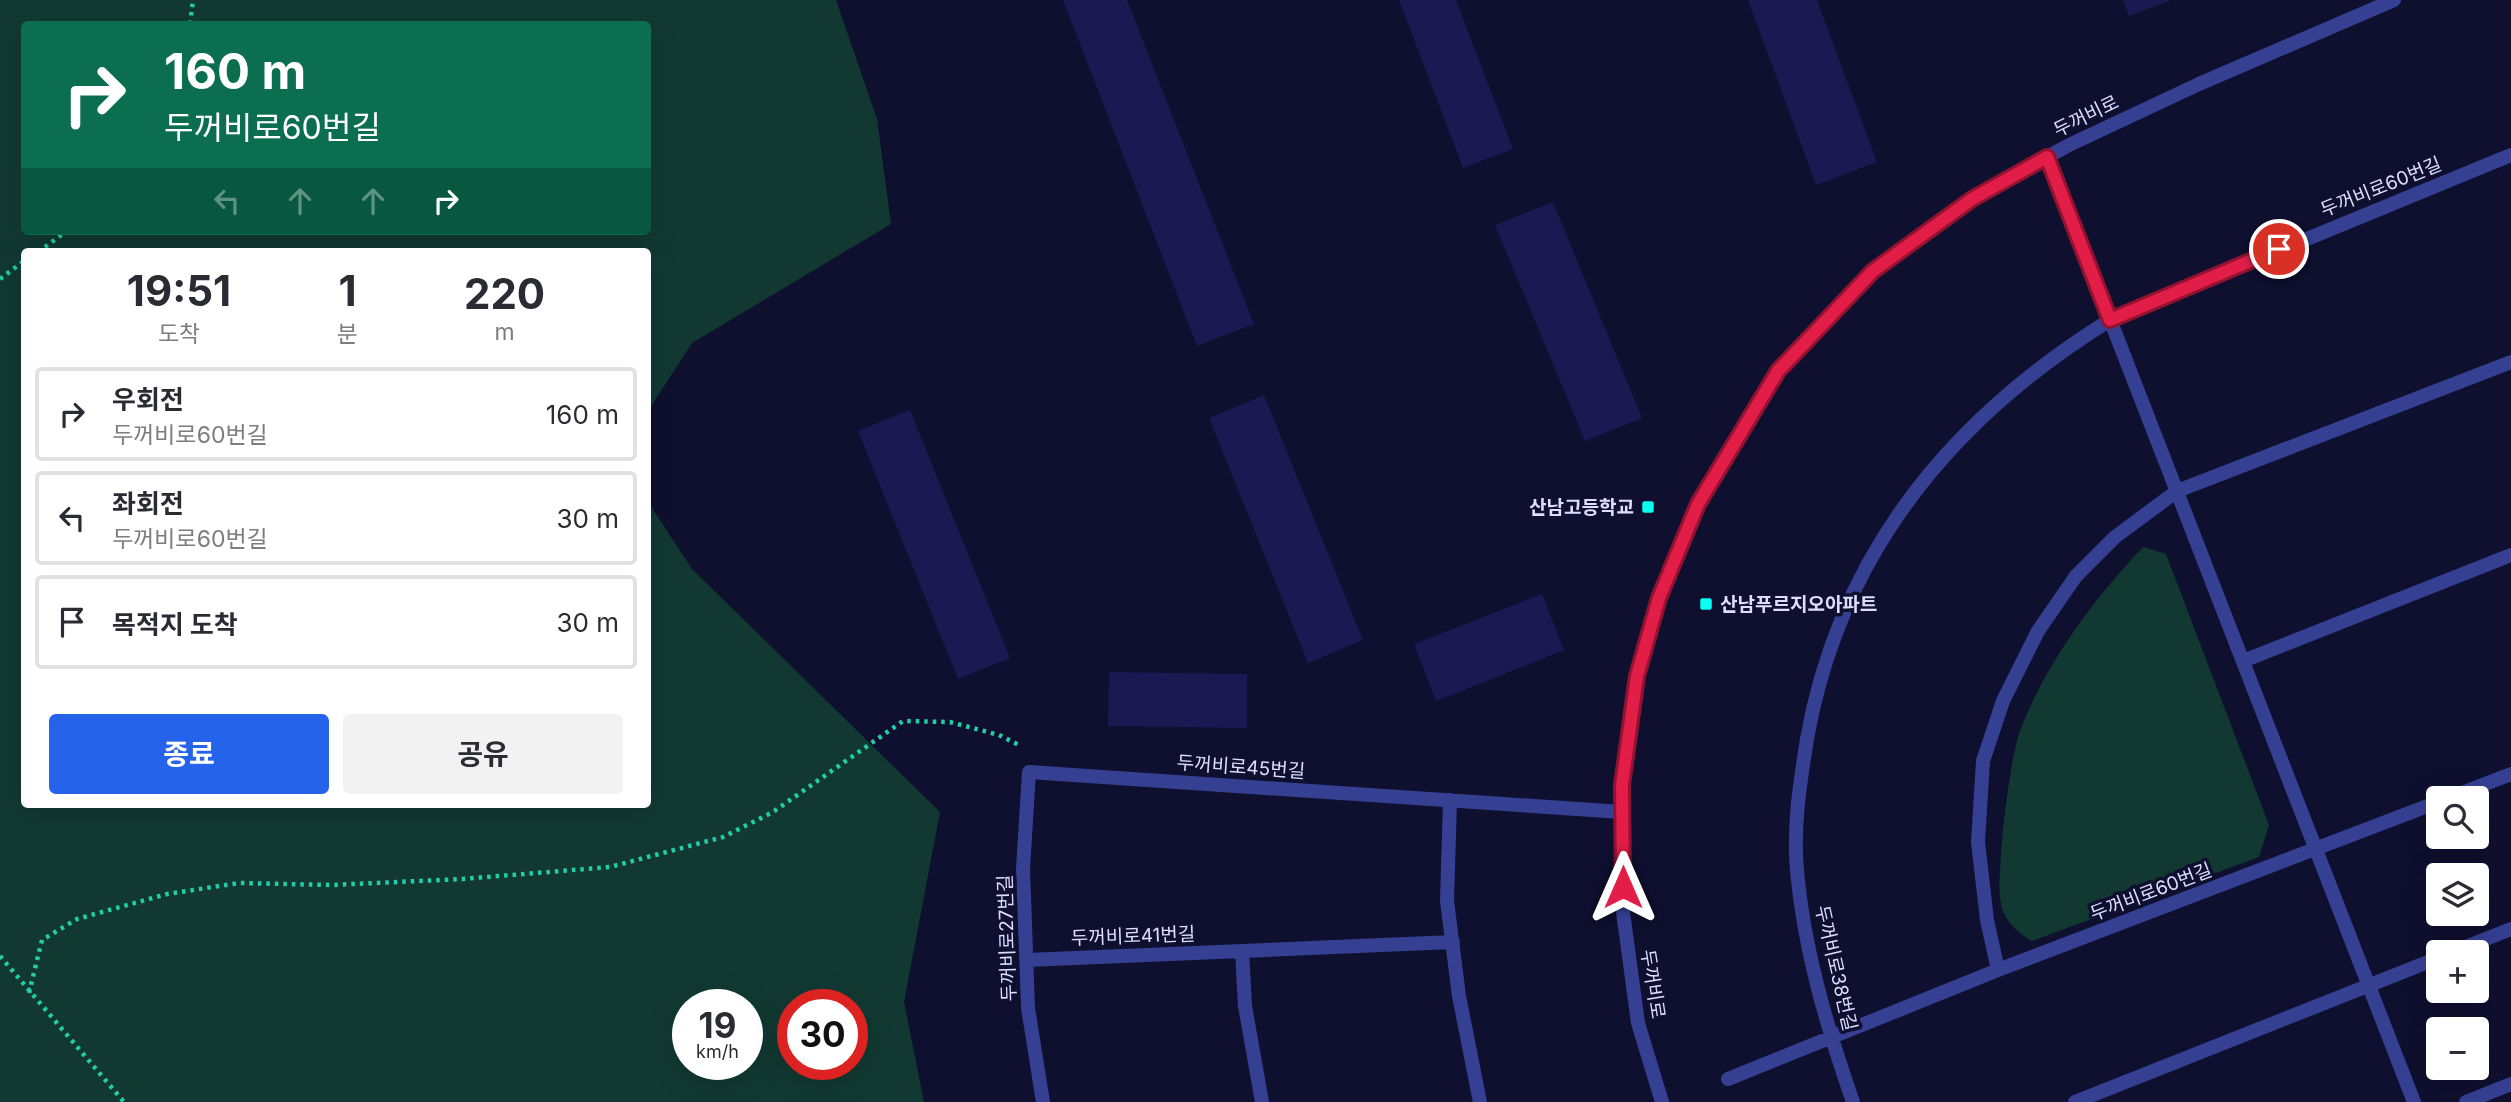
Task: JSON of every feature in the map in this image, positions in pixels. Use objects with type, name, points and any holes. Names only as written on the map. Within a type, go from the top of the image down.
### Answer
[{"type":"street","name":"두꺼비로","points":[[1662,1102],[1638,1023],[1623,912],[1622,785],[1637,676],[1659,598],[1698,504],[1778,371],[1873,271],[1972,199],[2047,157],[2199,84],[2394,0]]},
{"type":"street","name":"두꺼비로60번길","points":[[1834,634],[1866,563],[1915,488],[1972,425],[2054,355],[2110,320],[2511,155]]},
{"type":"street","points":[[2047,157],[2414,1102]]},
{"type":"street","points":[[1998,970],[1987,920],[1978,842],[1983,761],[2003,701],[2038,631],[2076,576],[2115,537],[2177,491],[2511,362]]},
{"type":"street","points":[[2243,661],[2511,555]]},
{"type":"street","name":"두꺼비로38번길","points":[[1834,634],[1814,703],[1797,797],[1797,869],[1806,943],[1831,1039],[1853,1102]]},
{"type":"street","name":"두꺼비로45번길","points":[[1029,772],[1622,811]]},
{"type":"street","name":"두꺼비로27번길","points":[[1029,772],[1023,869],[1028,1008],[1043,1102]]},
{"type":"street","points":[[2480,786],[2511,774]]},
{"type":"street","points":[[1450,800],[1447,901],[1459,996],[1480,1102]]},
{"type":"street","name":"두꺼비로60번길","points":[[1728,1079],[1998,970],[2426,808]]},
{"type":"street","points":[[2483,940],[2511,929]]},
{"type":"street","name":"두꺼비로41번길","points":[[1027,960],[1453,942]]},
{"type":"street","points":[[1242,951],[1244,1006],[1262,1102]]},
{"type":"street","points":[[2075,1102],[2426,963]]},
{"type":"street","points":[[2466,1102],[2511,1084]]},
{"type":"path","points":[[190,21],[194,0]]},
{"type":"path","points":[[44,248],[61,235]]},
{"type":"path","points":[[0,279],[21,263]]},
{"type":"path","points":[[29,993],[42,940],[77,919],[167,894],[239,883],[332,885],[485,878],[610,867],[723,837],[773,812],[903,722],[950,722],[999,736],[1022,747]]},
{"type":"path","points":[[0,956],[124,1102]]},
{"type":"green space","points":[[0,0],[836,0],[877,119],[891,224],[692,343],[651,406],[651,248],[21,248],[21,808],[651,808],[651,507],[692,569],[940,812],[904,1002],[924,1102],[0,1102]]},
{"type":"green space","points":[[2143,547],[2166,554],[2269,825],[2259,857],[2032,941],[2010,923],[2001,904],[2000,893],[2006,808],[2017,740],[2045,678],[2074,632],[2107,588]]},
{"type":"building","points":[[1063,0],[1127,0],[1254,324],[1197,346]]},
{"type":"building","points":[[1399,0],[1456,0],[1513,149],[1463,168]]},
{"type":"building","points":[[1748,0],[1817,0],[1877,162],[1816,185]]},
{"type":"building","points":[[2123,0],[2172,0],[2129,16]]},
{"type":"building","points":[[1553,202],[1642,418],[1585,441],[1495,225]]},
{"type":"building","points":[[1264,395],[1363,640],[1308,663],[1209,418]]},
{"type":"building","points":[[910,410],[1010,658],[958,679],[858,431]]},
{"type":"building","points":[[1542,594],[1564,650],[1436,701],[1414,644]]},
{"type":"building","points":[[1109,672],[1247,674],[1247,728],[1108,726]]},
{"type":"place","name":"산남고등학교","points":[[1648,507]]},
{"type":"place","name":"산남푸르지오아파트","points":[[1706,604]]},
{"type":"route","points":[[1623,887],[1622,785],[1637,676],[1659,598],[1698,504],[1778,371],[1873,271],[1972,199],[2047,157],[2110,320],[2279,249]]}]
